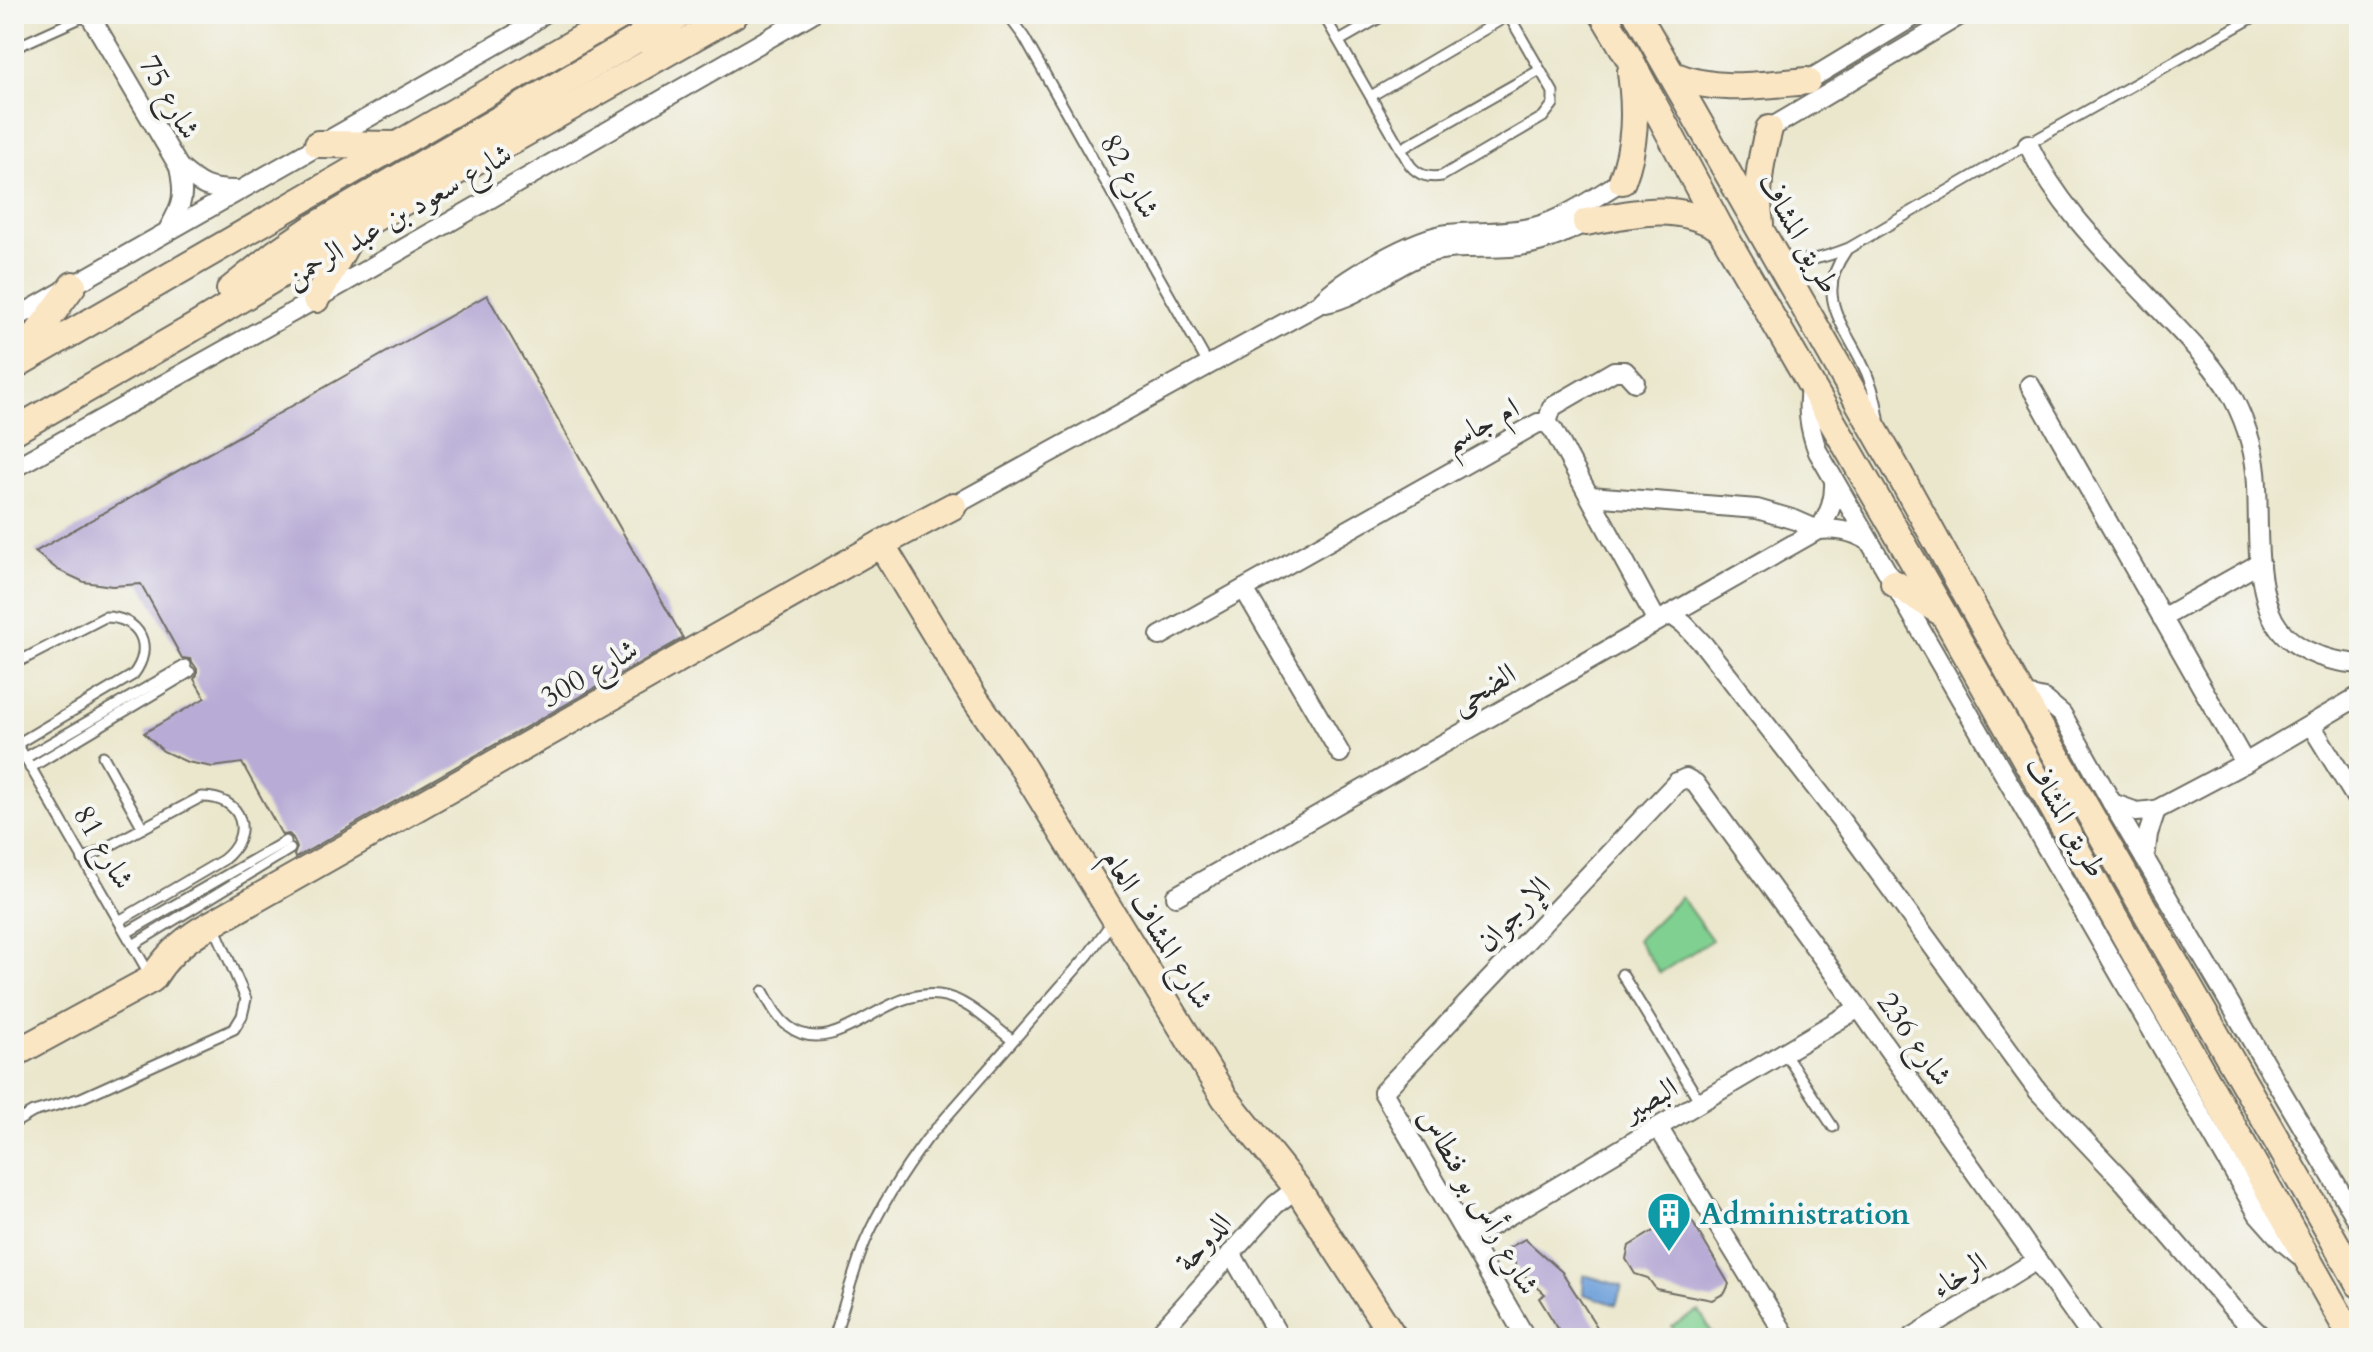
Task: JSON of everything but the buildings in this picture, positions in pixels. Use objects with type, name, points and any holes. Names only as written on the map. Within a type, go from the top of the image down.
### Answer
[{"type":"street","name":"شارع 75","points":[[89,14],[179,167],[197,183],[215,190],[238,190]]},
{"type":"street","points":[[14,319],[522,30],[543,14]]},
{"type":"street","points":[[625,14],[653,62]]},
{"type":"street","name":"شارع سعود بن عبد الرحمن","points":[[14,366],[625,14]]},
{"type":"street","name":"شارع سعود بن عبد الرحمن","points":[[14,431],[352,231],[735,14]]},
{"type":"street","name":"شارع سعود بن عبد الرحمن","points":[[14,468],[316,299],[811,14]]},
{"type":"street","name":"طريق المشاف","points":[[1603,14],[1720,228],[1943,613],[2352,1338]]},
{"type":"street","name":"طريق المشاف","points":[[1637,14],[2359,1284]]},
{"type":"street","points":[[1673,75],[1686,81],[1714,86],[1807,81],[1918,14]]},
{"type":"street","points":[[1768,245],[1758,214],[1758,181],[1769,129],[1962,14]]},
{"type":"street","points":[[191,329],[241,281],[314,227],[639,38],[668,16]]},
{"type":"street","points":[[668,16],[684,44]]},
{"type":"street","points":[[653,62],[657,39],[668,16]]},
{"type":"street","points":[[1319,304],[1342,284],[1418,242],[1446,234],[1535,227],[1622,181],[1629,163],[1634,128],[1628,56]]},
{"type":"street","points":[[318,144],[397,145]]},
{"type":"street","points":[[2028,144],[2040,170],[2071,213],[2194,345],[2233,398],[2254,462],[2260,563],[2269,610],[2277,627],[2289,641],[2307,651],[2359,664]]},
{"type":"street","name":"شارع 75","points":[[168,231],[180,209],[184,191],[179,167]]},
{"type":"street","points":[[1319,304],[1341,299],[1424,254],[1452,248],[1532,244],[1550,240],[1586,222],[1667,211],[1695,216],[1720,228]]},
{"type":"street","points":[[316,299],[352,231]]},
{"type":"street","points":[[14,366],[73,285]]},
{"type":"street","name":"شارع 300","points":[[14,1054],[152,979],[178,946],[213,924],[881,544],[1319,304]]},
{"type":"street","points":[[1547,423],[1552,407],[1614,371],[1625,371],[1635,382]]},
{"type":"street","name":"طريق المشاف","points":[[1811,383],[1809,425],[1818,452],[1834,481],[2258,1214],[2282,1241],[2310,1262]]},
{"type":"street","points":[[2030,385],[2245,763]]},
{"type":"street","name":"ام جاسم","points":[[1160,636],[1538,423],[1547,423],[1554,431],[1664,618]]},
{"type":"street","points":[[1818,530],[1830,512],[1834,481]]},
{"type":"street","points":[[1590,496],[1757,509],[1818,530],[1846,531],[1869,541]]},
{"type":"street","name":"الضحى","points":[[1176,896],[1818,530]]},
{"type":"street","name":"شارع المشاف العام","points":[[881,544],[973,696],[1018,760],[1225,1098],[1297,1188],[1394,1338]]},
{"type":"street","points":[[2162,618],[2260,563]]},
{"type":"street","points":[[1894,583],[1943,613]]},
{"type":"street","points":[[1244,589],[1340,753]]},
{"type":"street","points":[[1664,618],[1684,624],[1704,645],[1840,819],[2038,1091],[2124,1182],[2232,1308],[2263,1338]]},
{"type":"street","name":"طريق المشاف","points":[[2021,694],[2044,699],[2062,714],[2359,1223]]},
{"type":"street","points":[[2112,803],[2137,812],[2156,810],[2245,763],[2359,696]]},
{"type":"street","points":[[2311,725],[2359,803]]},
{"type":"street","name":"شارع 236","points":[[1686,778],[1695,783],[1859,1008],[2092,1338]]},
{"type":"street","name":"الإرجوان","points":[[1383,1092],[1677,782],[1686,778]]},
{"type":"street","points":[[2145,859],[2148,834],[2156,810]]},
{"type":"street","name":"البصير","points":[[1469,1239],[1859,1008]]},
{"type":"street","name":"شارع رأس بو فنطاس","points":[[1383,1092],[1526,1338]]},
{"type":"street","points":[[1658,1127],[1787,1338]]},
{"type":"street","name":"الدوحة","points":[[1155,1338],[1275,1205],[1297,1188]]},
{"type":"street","points":[[1231,1253],[1280,1338]]},
{"type":"street","name":"الرخاء","points":[[1911,1338],[2037,1260]]},
{"type":"lane","points":[[14,48],[89,14]]},
{"type":"lane","name":"شارع 82","points":[[1007,14],[1024,37],[1208,364]]},
{"type":"lane","points":[[1323,14],[1410,165],[1419,174],[1434,178],[1442,176],[1548,114],[1553,104],[1553,92],[1509,14],[1371,96]]},
{"type":"lane","points":[[1339,41],[1386,14]]},
{"type":"lane","points":[[1768,245],[1805,261],[1821,259],[1849,248],[2259,14]]},
{"type":"lane","points":[[1401,149],[1540,70]]},
{"type":"lane","points":[[1849,248],[1832,279],[1832,300],[1871,384],[1877,407],[1878,438]]},
{"type":"lane","points":[[14,664],[105,617],[117,617],[128,622],[143,641],[144,653],[133,675],[16,742]]},
{"type":"lane","points":[[25,758],[188,668],[30,768]]},
{"type":"lane","name":"شارع 81","points":[[16,742],[152,979]]},
{"type":"lane","points":[[103,756],[143,828]]},
{"type":"lane","points":[[83,860],[201,797],[215,797],[228,802],[237,813],[242,826],[241,840],[234,852],[119,921]]},
{"type":"lane","points":[[126,933],[288,845],[133,945]]},
{"type":"lane","points":[[834,1338],[853,1275],[890,1193],[927,1139],[1088,955],[1114,920]]},
{"type":"lane","points":[[14,1123],[33,1112],[81,1098],[234,1029],[242,1016],[246,999],[213,924]]},
{"type":"lane","points":[[1622,974],[1700,1102]]},
{"type":"lane","points":[[763,991],[777,1015],[789,1027],[805,1035],[822,1036],[839,1032],[906,998],[942,995],[960,1002],[1012,1040]]},
{"type":"lane","points":[[1784,1052],[1833,1127]]},
{"type":"green space","points":[[1681,897],[1712,940],[1660,973],[1637,940]]},
{"type":"green space","points":[[1699,1311],[1712,1333],[1704,1338],[1679,1338],[1672,1326]]},
{"type":"water","points":[[1584,1275],[1622,1286],[1616,1305],[1583,1294]]},
{"type":"place","name":"Administration","points":[[1669,1253]]}]
